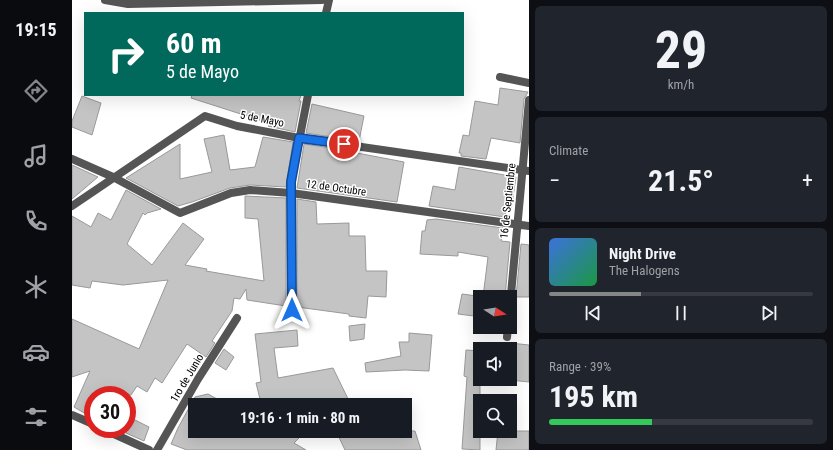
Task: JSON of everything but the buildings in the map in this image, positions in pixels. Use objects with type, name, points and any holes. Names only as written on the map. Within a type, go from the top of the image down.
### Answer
[{"type":"street","points":[[105,0],[128,4],[322,0]]},
{"type":"street","points":[[326,12],[329,0]]},
{"type":"street","points":[[500,77],[529,83]]},
{"type":"street","points":[[292,310],[291,182],[308,96]]},
{"type":"street","name":"16 de Septiembre","points":[[511,290],[517,224],[526,171],[529,100]]},
{"type":"street","name":"5 de Mayo","points":[[72,206],[205,116],[236,126],[299,138],[526,171]]},
{"type":"street","name":"12 de Octubre","points":[[72,159],[113,177],[180,213],[231,193],[250,190],[291,193],[529,226]]},
{"type":"street","name":"1ro de Junio","points":[[158,450],[198,379],[237,318]]},
{"type":"street","points":[[72,415],[84,420]]},
{"type":"street","points":[[123,438],[149,450]]},
{"type":"route","points":[[292,310],[291,182],[299,138],[344,144]]}]
